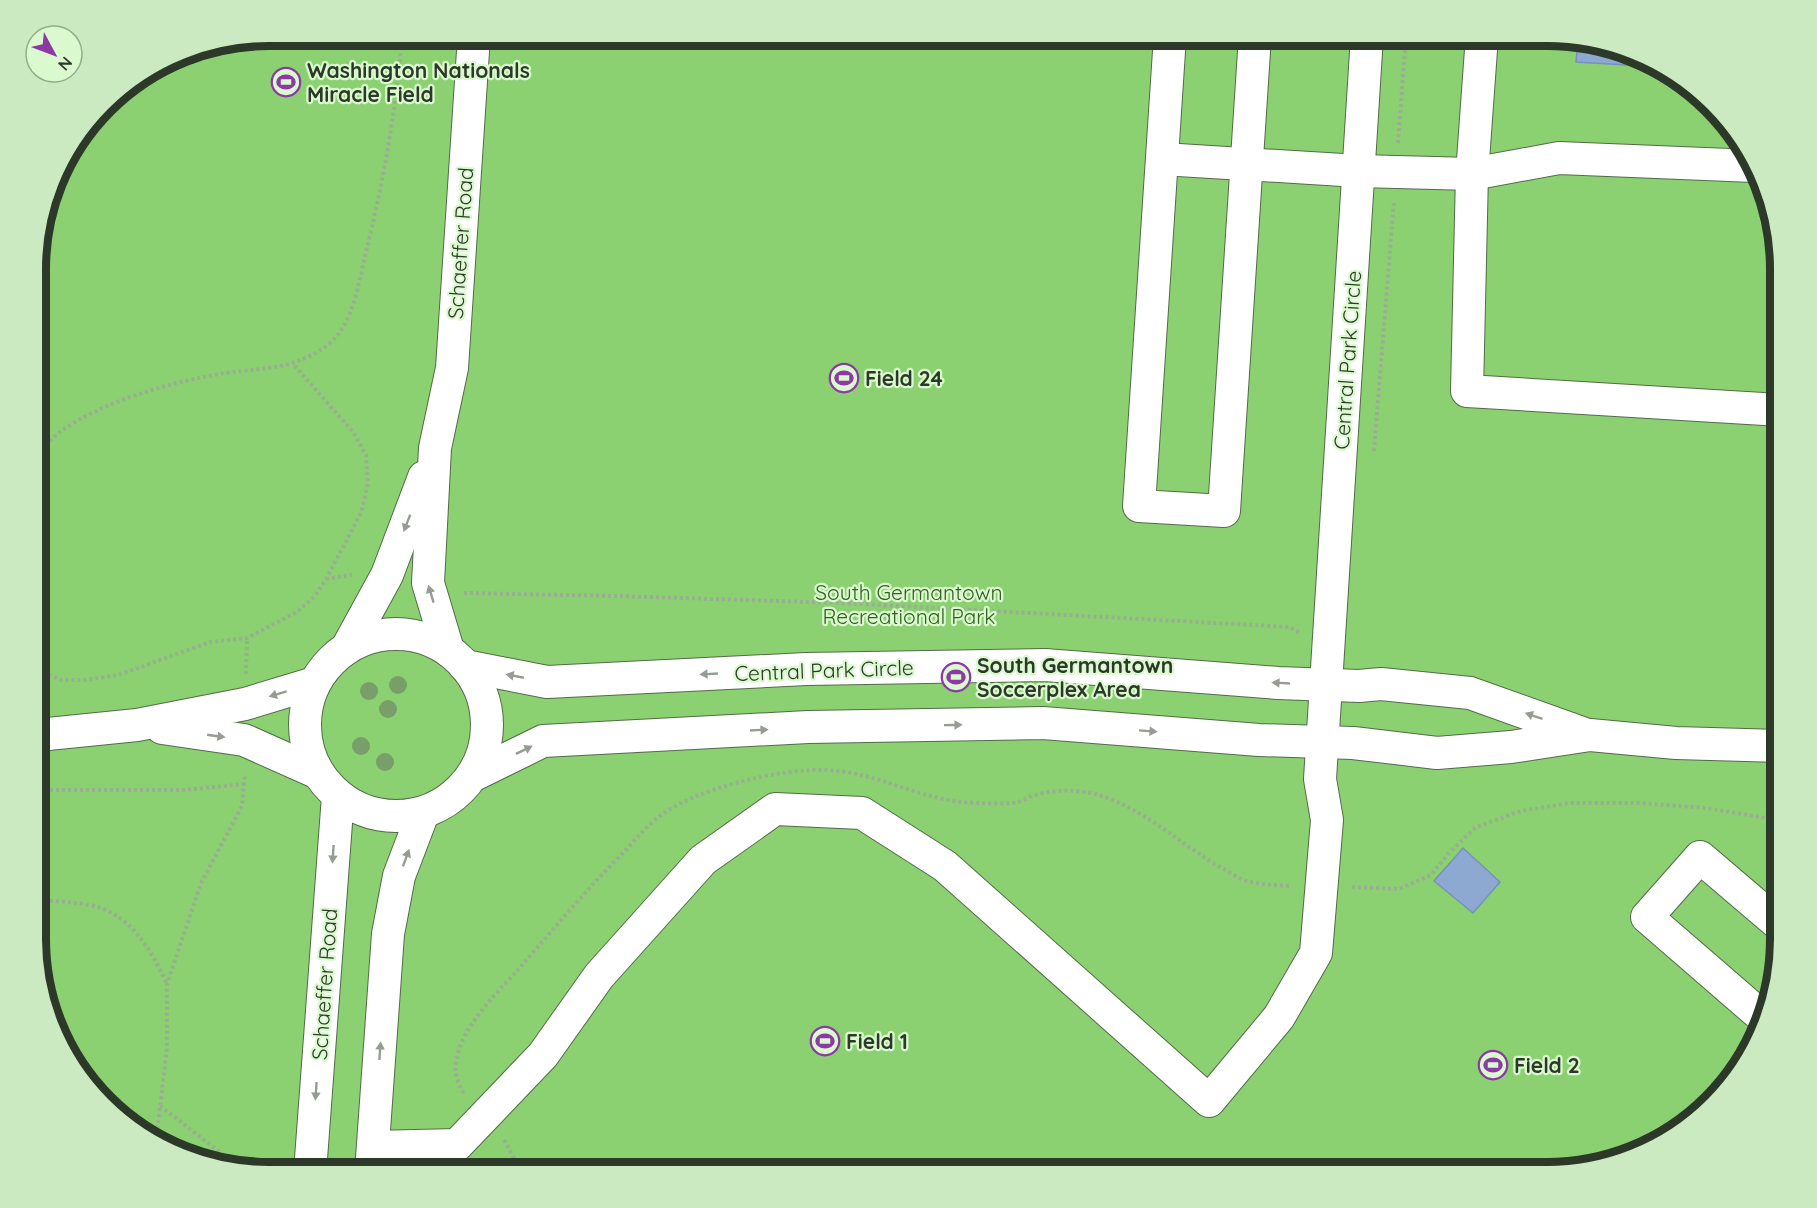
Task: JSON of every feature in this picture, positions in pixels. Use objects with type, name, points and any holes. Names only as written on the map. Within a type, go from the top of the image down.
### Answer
[{"type":"street","name":"Schaeffer Road","points":[[347,648],[387,575],[435,448],[452,368],[473,46]]},
{"type":"street","points":[[1169,46],[1139,506],[1224,511],[1254,46]]},
{"type":"street","name":"Central Park Circle","points":[[1323,742],[1366,46]]},
{"type":"street","points":[[1481,46],[1472,174],[1467,391],[1770,409]]},
{"type":"street","points":[[1162,159],[1359,171],[1472,174],[1559,158],[1745,166]]},
{"type":"street","name":"Schaeffer Road","points":[[435,448],[428,583],[457,658]]},
{"type":"street","points":[[137,725],[244,740],[328,785],[369,813],[398,816],[423,813],[447,801],[472,776],[484,751],[488,720],[480,689],[457,658],[423,638],[399,634],[371,637],[347,648],[326,666],[311,684],[305,720],[307,747],[328,785]]},
{"type":"street","name":"Central Park Circle","points":[[457,658],[547,682],[806,669],[1045,665],[1278,683],[1380,684],[1470,693],[1590,735],[1676,744],[1770,746]]},
{"type":"street","points":[[47,734],[137,725],[245,704],[311,684]]},
{"type":"street","name":"Central Park Circle","points":[[472,776],[543,741],[808,727],[1043,723],[1259,740],[1353,743],[1437,753],[1511,747],[1590,735]]},
{"type":"street","points":[[423,813],[399,876],[388,934],[372,1159],[457,1145],[543,1055],[599,976],[703,860],[775,808],[862,813],[945,866],[1209,1101],[1279,1017],[1316,953],[1327,820],[1320,779],[1323,742]]},
{"type":"street","name":"Schaeffer Road","points":[[310,1162],[328,785]]},
{"type":"street","points":[[1758,1013],[1647,917],[1700,857],[1770,917]]},
{"type":"path","points":[[47,445],[58,433],[85,416],[148,392],[191,379],[293,364],[331,343],[347,320],[380,197],[398,86],[401,46]]},
{"type":"path","points":[[1374,453],[1405,46]]},
{"type":"path","points":[[47,674],[60,680],[86,680],[119,675],[210,642],[247,638],[297,612],[315,596],[361,513],[368,484],[366,455],[353,432],[293,364]]},
{"type":"path","points":[[428,583],[447,593],[842,603],[1290,627],[1329,648]]},
{"type":"path","points":[[157,1131],[167,1048],[167,984],[201,883],[242,807],[245,784],[244,740]]},
{"type":"path","points":[[47,790],[184,790],[245,784]]},
{"type":"path","points":[[1031,796],[1057,790],[1083,791],[1108,798],[1148,818],[1212,862],[1245,880],[1271,885],[1399,889],[1431,875],[1449,853],[1476,827],[1521,811],[1569,803],[1639,803],[1706,808],[1770,819]]},
{"type":"path","points":[[1354,876],[1354,887]]},
{"type":"path","points":[[47,901],[91,905],[111,913],[133,929],[150,949],[167,984]]},
{"type":"path","points":[[159,1106],[226,1157]]},
{"type":"green space","name":"South Germantown Recreational Park","points":[[1547,46],[1577,48],[1619,58],[1646,69],[1671,84],[1695,102],[1715,122],[1741,158],[1759,198],[1769,240],[1770,255],[1770,953],[1769,968],[1759,1010],[1748,1037],[1733,1062],[1715,1086],[1695,1106],[1646,1139],[1605,1154],[1577,1160],[1547,1162],[270,1162],[240,1160],[198,1150],[171,1139],[146,1124],[122,1106],[102,1086],[76,1050],[58,1010],[48,968],[48,240],[58,198],[69,171],[102,122],[122,102],[158,76],[184,63],[212,54],[255,47]]},
{"type":"building","points":[[1577,48],[1619,58],[1639,66],[1576,62]]},
{"type":"building","points":[[1463,848],[1500,882],[1473,913],[1434,881]]},
{"type":"place","name":"Washington Nationals Miracle Field","points":[[286,82]]},
{"type":"place","name":"Field 24","points":[[844,378]]},
{"type":"place","name":"South Germantown Soccerplex Area","points":[[956,677]]},
{"type":"place","name":"Field 1","points":[[825,1041]]},
{"type":"place","name":"Field 2","points":[[1493,1065]]}]
